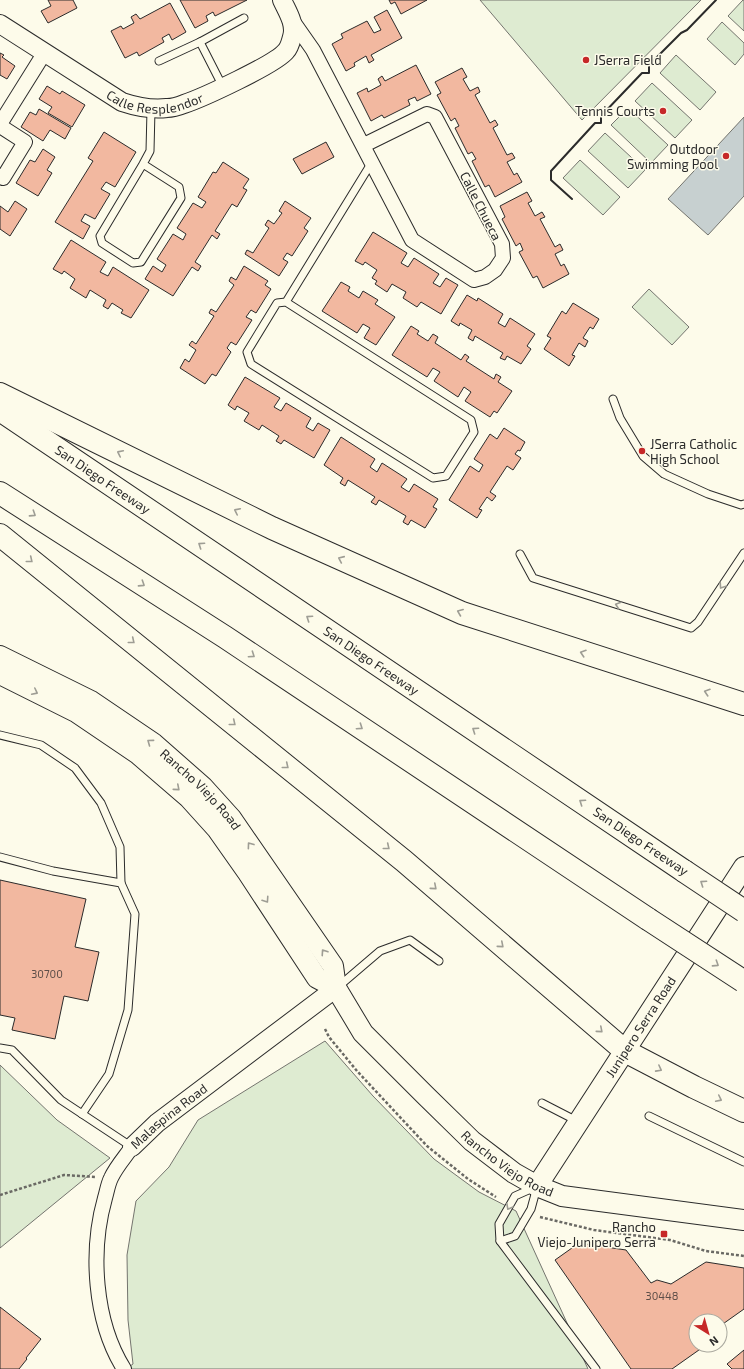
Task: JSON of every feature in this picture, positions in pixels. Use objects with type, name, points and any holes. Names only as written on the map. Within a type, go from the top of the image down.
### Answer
[{"type":"highway","points":[[0,394],[272,528],[462,613],[744,704]]},
{"type":"highway","name":"San Diego Freeway","points":[[0,410],[744,911]]},
{"type":"highway","points":[[0,493],[226,637],[744,982]]},
{"type":"highway","points":[[0,535],[404,861],[625,1051],[744,1111]]},
{"type":"main road","name":"Rancho Viejo Road","points":[[0,656],[91,702],[152,743],[203,787],[236,824],[333,966],[336,988],[363,1033],[472,1141],[514,1172],[537,1186],[562,1196],[744,1220]]},
{"type":"main road","name":"Rancho Viejo Road","points":[[0,674],[76,712],[138,754],[189,798],[217,829],[248,873],[317,978],[336,988]]},
{"type":"main road","name":"Junipero Serra Road","points":[[537,1186],[744,867]]},
{"type":"street","name":"Calle Chueca","points":[[282,0],[292,20],[313,50],[364,145],[412,240],[474,280],[485,277],[495,270],[503,258],[502,244],[435,117],[427,114],[364,145]]},
{"type":"street","name":"Calle Resplendor","points":[[0,24],[122,102],[136,107],[151,109],[167,108],[185,104],[223,87],[274,61],[286,51],[293,36],[292,20]]},
{"type":"street","points":[[1,177],[25,142],[0,125],[45,52]]},
{"type":"street","name":"Malaspina Road","points":[[118,1367],[106,1330],[100,1304],[97,1272],[96,1239],[102,1209],[111,1177],[132,1147],[157,1123],[336,988]]},
{"type":"lane","points":[[159,61],[200,42],[244,18]]},
{"type":"lane","points":[[200,42],[223,87]]},
{"type":"lane","points":[[144,164],[179,187],[181,198],[141,262],[134,263],[102,243],[100,236],[144,164],[150,151],[151,109]]},
{"type":"lane","points":[[286,302],[372,162]]},
{"type":"lane","points":[[286,302],[471,420],[474,432],[446,476],[433,478],[251,364],[247,352],[277,303],[286,302]]},
{"type":"lane","points":[[613,399],[620,418],[643,456],[664,474],[708,494],[741,505],[744,504]]},
{"type":"lane","points":[[520,554],[533,578],[690,628],[698,622],[744,553]]},
{"type":"lane","points":[[0,735],[41,745],[75,768],[101,803],[120,846],[121,883],[135,914],[128,1010],[109,1074],[82,1114]]},
{"type":"lane","points":[[0,857],[53,870],[121,883]]},
{"type":"lane","points":[[336,988],[380,951],[410,940],[439,961]]},
{"type":"lane","points":[[0,1048],[12,1050],[61,1100],[132,1147]]},
{"type":"lane","points":[[542,1103],[578,1122]]},
{"type":"lane","points":[[649,1116],[744,1162]]},
{"type":"lane","points":[[500,1241],[515,1236],[532,1209],[537,1186]]},
{"type":"lane","points":[[537,1186],[515,1196],[499,1224],[500,1241],[596,1369]]},
{"type":"path","points":[[326,1029],[329,1037],[357,1071],[427,1146],[453,1169],[496,1197]]},
{"type":"path","points":[[0,1195],[64,1175],[111,1177]]},
{"type":"path","points":[[540,1217],[594,1230],[670,1240],[706,1251],[744,1256]]},
{"type":"green space","name":"JSerra Field","points":[[480,0],[701,0],[582,120]]},
{"type":"green space","points":[[744,0],[744,31],[728,16]]},
{"type":"green space","points":[[722,22],[744,43],[744,54],[735,65],[707,39]]},
{"type":"green space","points":[[676,55],[716,92],[700,110],[660,73]]},
{"type":"green space","name":"Tennis Courts","points":[[652,83],[692,120],[675,138],[635,101]]},
{"type":"green space","points":[[628,108],[668,145],[651,163],[611,125]]},
{"type":"green space","points":[[605,133],[645,170],[628,188],[588,151]]},
{"type":"green space","points":[[580,160],[620,197],[603,215],[563,178]]},
{"type":"green space","points":[[649,289],[689,327],[672,345],[632,307]]},
{"type":"green space","points":[[325,1041],[373,1096],[434,1159],[479,1192],[516,1211],[588,1369],[126,1369],[133,1364],[128,1320],[127,1255],[136,1201],[169,1167],[198,1120]]},
{"type":"green space","points":[[0,1065],[57,1120],[110,1158],[0,1248]]},
{"type":"shaded area","name":"Outdoor Swimming Pool","points":[[744,117],[744,196],[708,235],[668,199]]},
{"type":"building","points":[[48,0],[73,0],[77,8],[48,23],[41,11],[51,6]]},
{"type":"building","points":[[180,0],[247,0],[215,16],[213,12],[206,16],[208,21],[195,28]]},
{"type":"building","points":[[389,0],[427,0],[401,14],[395,2],[391,4]]},
{"type":"building","points":[[170,3],[186,32],[172,40],[169,34],[162,38],[164,42],[139,56],[137,52],[125,58],[111,31],[121,26],[123,29],[134,23],[131,17],[136,14],[140,19]]},
{"type":"building","points":[[387,10],[402,38],[371,55],[374,60],[369,63],[366,56],[354,63],[355,66],[346,71],[332,44],[343,38],[341,34],[367,21],[374,33],[381,30],[374,17]]},
{"type":"building","points":[[0,53],[4,55],[2,57],[15,66],[7,79],[0,75]]},
{"type":"building","points":[[416,65],[431,94],[417,101],[415,97],[408,100],[410,105],[384,118],[382,115],[371,121],[357,93],[367,88],[368,92],[381,85],[378,79],[382,76],[385,81]]},
{"type":"building","points":[[462,68],[467,77],[463,79],[470,91],[478,87],[480,92],[475,95],[490,123],[495,120],[498,125],[493,128],[507,155],[512,153],[515,158],[507,162],[514,175],[517,173],[522,182],[495,197],[489,185],[485,187],[472,161],[476,159],[472,152],[468,154],[455,128],[459,126],[455,118],[451,121],[437,95],[441,93],[435,82]]},
{"type":"building","points":[[47,86],[60,94],[62,91],[85,105],[72,127],[48,113],[52,107],[39,99]]},
{"type":"building","points":[[39,109],[71,128],[65,139],[50,130],[43,141],[21,127],[30,112],[36,115]]},
{"type":"building","points":[[104,132],[136,152],[115,187],[106,182],[101,189],[110,194],[95,219],[85,214],[81,221],[90,226],[83,239],[55,222],[93,161],[88,158]]},
{"type":"building","points":[[326,142],[334,157],[302,174],[293,159]]},
{"type":"building","points":[[43,149],[55,157],[47,170],[52,173],[38,196],[16,183],[30,160],[35,162]]},
{"type":"building","points":[[223,162],[249,179],[243,188],[247,190],[237,207],[232,204],[215,231],[220,234],[217,239],[212,235],[195,262],[201,266],[198,271],[192,267],[173,296],[145,279],[153,266],[162,272],[166,265],[157,259],[173,234],[183,240],[186,234],[177,228],[193,203],[202,208],[206,202],[198,197],[213,172],[216,173]]},
{"type":"building","points":[[527,192],[532,201],[528,203],[535,216],[542,212],[545,217],[540,219],[555,247],[560,244],[563,250],[555,254],[561,266],[564,264],[569,274],[543,288],[537,276],[533,278],[519,252],[523,250],[520,243],[516,246],[502,219],[505,217],[500,206]]},
{"type":"building","points":[[15,201],[27,209],[10,236],[0,229],[0,206],[8,212]]},
{"type":"building","points":[[285,201],[311,218],[304,228],[308,231],[292,256],[287,253],[283,259],[288,262],[279,276],[245,254],[247,250],[253,253],[269,228],[265,225],[268,220],[274,224],[282,213],[279,211]]},
{"type":"building","points":[[373,232],[407,253],[401,263],[408,267],[414,258],[439,274],[433,283],[440,287],[446,278],[458,285],[441,314],[421,302],[417,307],[403,298],[406,292],[392,284],[387,292],[375,284],[377,281],[372,278],[377,270],[365,262],[363,265],[355,261]]},
{"type":"building","points":[[71,240],[106,262],[100,272],[108,276],[113,267],[149,290],[131,318],[121,313],[123,310],[112,303],[108,309],[103,306],[106,300],[90,290],[86,298],[70,288],[75,279],[64,271],[62,274],[53,269]]},
{"type":"building","points":[[244,266],[268,281],[265,285],[271,289],[256,313],[251,310],[246,317],[252,320],[236,345],[231,342],[227,348],[231,352],[216,376],[212,374],[205,384],[180,368],[185,359],[189,362],[196,350],[189,345],[192,341],[196,344],[214,316],[209,313],[211,309],[216,312],[234,285],[229,281],[231,277],[236,280]]},
{"type":"building","points":[[341,282],[350,287],[348,291],[359,298],[363,291],[378,300],[375,304],[395,317],[376,345],[364,338],[370,328],[363,324],[357,333],[322,311]]},
{"type":"building","points":[[467,295],[477,301],[478,298],[503,314],[498,323],[505,327],[510,318],[535,334],[527,346],[531,349],[521,364],[507,356],[505,360],[500,358],[503,353],[475,336],[473,341],[468,338],[472,330],[460,323],[459,326],[451,321]]},
{"type":"building","points":[[573,303],[599,319],[593,329],[590,327],[583,338],[588,341],[585,347],[579,343],[572,355],[575,356],[569,366],[544,349],[551,338],[547,336],[562,311],[566,314]]},
{"type":"building","points":[[411,326],[419,331],[417,334],[428,341],[433,334],[438,337],[435,343],[461,360],[465,354],[469,357],[466,361],[494,379],[496,374],[501,377],[498,382],[512,391],[497,413],[494,411],[490,417],[465,401],[471,392],[464,387],[458,397],[434,381],[440,372],[433,368],[427,377],[392,355]]},
{"type":"building","points":[[245,377],[280,398],[274,407],[281,411],[286,403],[311,418],[306,427],[313,431],[318,423],[330,430],[314,458],[284,440],[281,444],[276,441],[279,436],[262,425],[259,430],[244,421],[249,413],[237,406],[235,410],[228,405]]},
{"type":"building","points":[[504,428],[525,442],[520,451],[518,450],[515,454],[521,458],[513,470],[507,466],[490,492],[496,496],[492,501],[487,497],[479,509],[482,510],[477,518],[449,500],[470,466],[479,472],[483,465],[474,459],[490,434],[497,439]]},
{"type":"building","points":[[341,437],[375,459],[370,467],[377,472],[382,463],[407,479],[401,487],[409,492],[414,484],[438,499],[433,507],[437,509],[425,528],[411,520],[408,525],[403,522],[406,516],[379,500],[376,505],[371,502],[375,497],[348,480],[345,486],[340,483],[343,478],[324,465]]},
{"type":"building","points":[[0,880],[86,899],[75,947],[99,952],[88,1001],[64,996],[55,1039],[12,1030],[15,1018],[0,1015]]},
{"type":"building","points":[[579,1243],[626,1250],[651,1283],[657,1280],[671,1284],[706,1262],[744,1268],[744,1309],[728,1320],[728,1313],[688,1313],[688,1353],[695,1353],[672,1369],[631,1369],[555,1260]]},
{"type":"building","points":[[0,1307],[41,1339],[19,1369],[0,1369]]},
{"type":"building","points":[[744,1350],[744,1369],[732,1369],[727,1364]]},
{"type":"wall","points":[[572,199],[551,180],[551,171],[595,123],[601,123],[601,116],[642,73],[649,73],[649,65],[681,33],[687,30],[716,0]]},
{"type":"place","name":"JSerra Field","points":[[586,60]]},
{"type":"place","name":"Tennis Courts","points":[[663,111]]},
{"type":"place","name":"Outdoor Swimming Pool","points":[[726,156]]},
{"type":"place","name":"JSerra Catholic High School","points":[[642,451]]},
{"type":"place","name":"Rancho Viejo-Junipero Serra","points":[[664,1234]]}]
